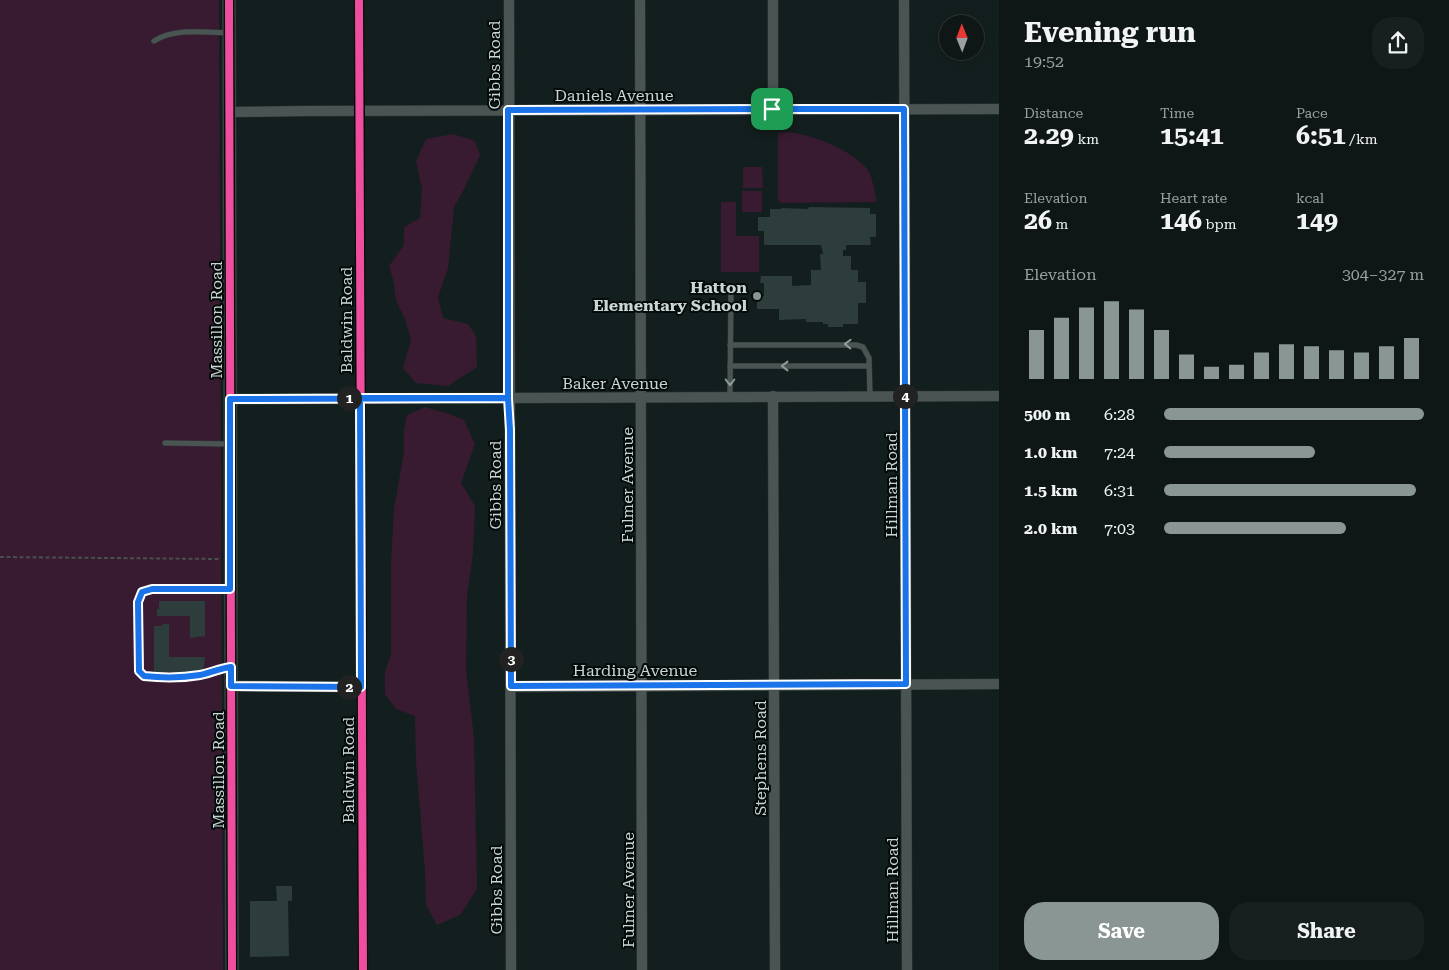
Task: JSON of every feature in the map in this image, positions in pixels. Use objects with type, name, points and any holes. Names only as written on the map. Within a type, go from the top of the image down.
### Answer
[{"type":"street","name":"Massillon Road","points":[[229,0],[232,970]]},
{"type":"street","name":"Baldwin Road","points":[[359,0],[363,970]]},
{"type":"street","name":"Gibbs Road","points":[[508,0],[508,398],[510,439],[511,686],[510,970]]},
{"type":"street","name":"Fulmer Avenue","points":[[640,0],[642,970]]},
{"type":"street","points":[[772,0],[772,109]]},
{"type":"street","name":"Hillman Road","points":[[904,0],[907,970]]},
{"type":"street","name":"Daniels Avenue","points":[[229,112],[999,109]]},
{"type":"street","name":"Stephens Road","points":[[773,396],[775,970]]},
{"type":"street","name":"Baker Avenue","points":[[230,399],[999,396]]},
{"type":"street","name":"Harding Avenue","points":[[511,686],[999,684]]},
{"type":"street","points":[[231,686],[361,687]]},
{"type":"lane","points":[[154,41],[174,34],[229,32]]},
{"type":"lane","points":[[730,397],[731,289]]},
{"type":"lane","points":[[730,345],[856,344],[864,347],[868,358],[870,396]]},
{"type":"lane","points":[[730,366],[869,366]]},
{"type":"lane","points":[[165,443],[230,444]]},
{"type":"lane","points":[[230,589],[152,589],[142,592],[138,602],[139,671],[144,676],[188,676],[231,667]]},
{"type":"path","points":[[0,557],[230,560]]},
{"type":"shaded area","points":[[0,0],[219,0],[223,970],[0,970]]},
{"type":"shaded area","points":[[788,132],[808,136],[831,144],[860,162],[870,175],[877,202],[781,203],[778,199],[778,133]]},
{"type":"shaded area","points":[[453,134],[475,141],[480,155],[454,207],[448,268],[438,297],[443,318],[468,324],[476,336],[477,367],[448,386],[416,383],[403,368],[411,340],[405,319],[396,300],[389,266],[404,245],[404,227],[420,218],[422,189],[416,161],[426,139]]},
{"type":"shaded area","points":[[743,167],[762,167],[763,188],[743,188]]},
{"type":"shaded area","points":[[742,191],[762,191],[762,212],[742,212]]},
{"type":"shaded area","points":[[721,202],[736,202],[736,236],[759,236],[759,272],[721,272]]},
{"type":"shaded area","points":[[425,407],[464,420],[475,444],[461,483],[475,506],[473,553],[467,596],[466,669],[474,738],[477,889],[460,915],[437,925],[426,905],[416,760],[415,716],[396,709],[385,694],[385,672],[391,654],[391,564],[394,509],[404,452],[404,431],[407,415]]},
{"type":"building","points":[[809,207],[870,208],[870,214],[876,214],[876,237],[870,237],[871,245],[846,245],[846,250],[843,250],[843,256],[851,256],[851,270],[858,270],[858,282],[866,282],[866,303],[858,303],[858,324],[828,327],[828,324],[823,324],[823,322],[806,322],[806,319],[779,320],[779,309],[757,309],[757,296],[764,296],[764,283],[760,283],[761,276],[792,276],[792,286],[811,285],[811,270],[821,270],[820,254],[823,254],[821,245],[764,245],[764,231],[758,231],[758,217],[770,217],[770,209],[808,209]]},
{"type":"building","points":[[159,601],[205,601],[205,636],[190,638],[190,616],[157,616]]},
{"type":"building","points":[[162,624],[169,624],[169,657],[205,657],[203,672],[154,672],[154,626],[162,626]]},
{"type":"building","points":[[276,886],[292,886],[292,901],[288,901],[289,956],[250,957],[250,901],[277,901]]},
{"type":"cycle path","points":[[229,0],[232,970]]},
{"type":"cycle path","points":[[359,0],[363,970]]},
{"type":"place","name":"Hatton Elementary School","points":[[757,296]]},
{"type":"route","points":[[772,109],[508,110],[508,398],[472,398],[360,398],[230,399],[230,589],[152,589],[142,592],[138,602],[139,671],[144,676],[188,676],[231,667],[231,686],[361,687],[360,398],[416,398],[472,398],[508,398],[510,430],[511,686],[906,684],[904,109],[772,109]]}]
